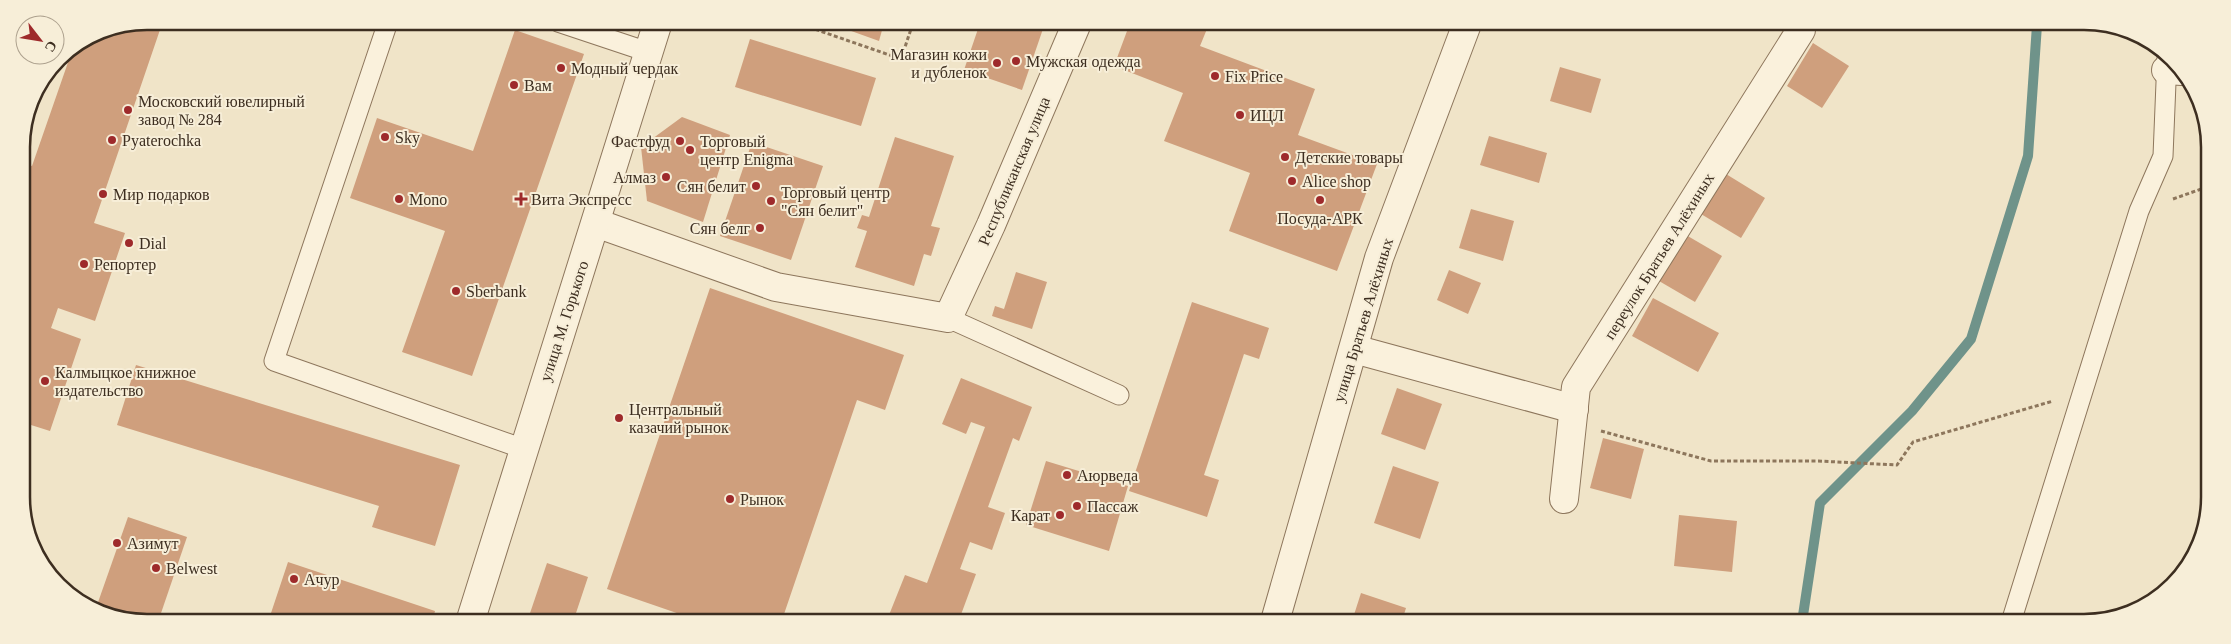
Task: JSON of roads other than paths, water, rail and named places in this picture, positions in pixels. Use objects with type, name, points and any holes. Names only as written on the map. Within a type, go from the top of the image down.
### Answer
[{"type":"street","name":"улица М. Горького","points":[[473,614],[655,30]]},
{"type":"street","name":"Республиканская улица","points":[[948,318],[991,225],[1074,30]]},
{"type":"street","name":"улица Братьев Алёхиных","points":[[1277,614],[1379,258],[1465,30]]},
{"type":"street","name":"переулок Братьев Алёхиных","points":[[1564,499],[1576,387],[1801,30]]},
{"type":"street","points":[[596,223],[776,288],[948,318]]},
{"type":"street","points":[[1354,349],[1574,409]]},
{"type":"lane","points":[[385,30],[274,361],[524,449]]},
{"type":"lane","points":[[582,30],[648,52]]},
{"type":"lane","points":[[2014,614],[2139,211],[2163,156],[2172,70]]},
{"type":"lane","points":[[948,318],[1119,395]]},
{"type":"waterway","points":[[1803,614],[1820,503],[1912,411],[1971,339],[2028,156],[2037,30]]},
{"type":"place","name":"Мужская одежда","points":[[1016,61]]},
{"type":"place","name":"Магазин кожи и дубленок","points":[[997,63]]},
{"type":"place","name":"Модный чердак","points":[[561,68]]},
{"type":"place","name":"Fix Price","points":[[1215,76]]},
{"type":"place","name":"Вам","points":[[514,85]]},
{"type":"place","name":"Московский ювелирный завод № 284","points":[[128,110]]},
{"type":"place","name":"ИЦЛ","points":[[1240,115]]},
{"type":"place","name":"Sky","points":[[385,137]]},
{"type":"place","name":"Pyaterochka","points":[[112,140]]},
{"type":"place","name":"Фастфуд","points":[[680,141]]},
{"type":"place","name":"Торговый центр Enigma","points":[[690,150]]},
{"type":"place","name":"Детские товары","points":[[1285,157]]},
{"type":"place","name":"Алмаз","points":[[666,177]]},
{"type":"place","name":"Alice shop","points":[[1292,181]]},
{"type":"place","name":"Сян белит","points":[[756,186]]},
{"type":"place","name":"Мир подарков","points":[[103,194]]},
{"type":"place","name":"Mono","points":[[399,199]]},
{"type":"place","name":"Вита Экспресс","points":[[521,199]]},
{"type":"place","name":"Посуда-АРК","points":[[1320,200]]},
{"type":"place","name":"Торговый центр \"Сян белит\"","points":[[771,201]]},
{"type":"place","name":"Сян белг","points":[[760,228]]},
{"type":"place","name":"Dial","points":[[129,243]]},
{"type":"place","name":"Репортер","points":[[84,264]]},
{"type":"place","name":"Sberbank","points":[[456,291]]},
{"type":"place","name":"Калмыцкое книжное издательство","points":[[45,381]]},
{"type":"place","name":"Центральный казачий рынок","points":[[619,418]]},
{"type":"place","name":"Аюрведа","points":[[1067,475]]},
{"type":"place","name":"Рынок","points":[[730,499]]},
{"type":"place","name":"Пассаж","points":[[1077,506]]},
{"type":"place","name":"Карат","points":[[1060,515]]},
{"type":"place","name":"Азимут","points":[[117,543]]},
{"type":"place","name":"Belwest","points":[[156,568]]},
{"type":"place","name":"Ачур","points":[[294,579]]}]
